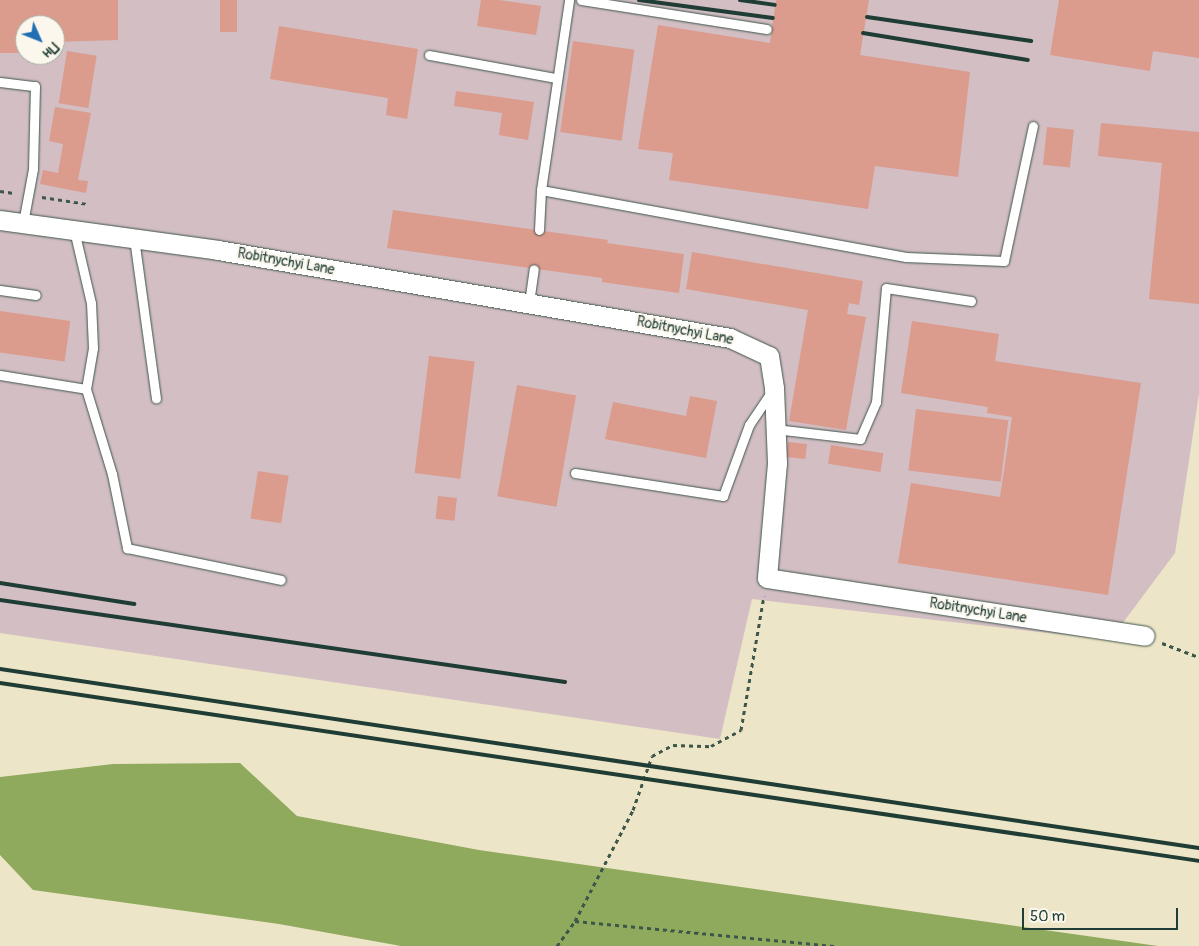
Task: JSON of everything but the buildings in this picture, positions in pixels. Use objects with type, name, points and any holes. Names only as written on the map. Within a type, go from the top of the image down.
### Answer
[{"type":"street","name":"Robitnychyi Lane","points":[[0,220],[218,250],[730,338],[769,356],[774,388],[776,464],[767,578],[1146,636]]},
{"type":"lane","points":[[539,230],[541,190],[569,0]]},
{"type":"lane","points":[[581,0],[767,29]]},
{"type":"lane","points":[[429,55],[556,78]]},
{"type":"lane","points":[[0,82],[35,86],[33,169],[23,223]]},
{"type":"lane","points":[[541,190],[906,257],[1004,260],[1033,126]]},
{"type":"lane","points":[[74,230],[91,303],[93,348],[86,389],[112,474],[127,548],[281,580]]},
{"type":"lane","points":[[134,238],[156,398]]},
{"type":"lane","points":[[529,303],[534,269]]},
{"type":"lane","points":[[775,429],[860,438],[876,402],[886,288],[971,301]]},
{"type":"lane","points":[[0,290],[36,295]]},
{"type":"lane","points":[[0,375],[86,389]]},
{"type":"lane","points":[[575,473],[723,496],[749,425],[774,388]]},
{"type":"path","points":[[557,946],[575,921],[633,810],[652,756],[673,745],[711,746],[741,730],[767,578]]},
{"type":"path","points":[[1146,636],[1199,657]]},
{"type":"path","points":[[575,921],[837,946]]},
{"type":"shaded area","points":[[0,0],[1199,0],[1199,394],[1175,553],[1110,640],[752,599],[720,739],[0,633]]},
{"type":"green space","points":[[240,763],[297,816],[479,850],[1158,946],[401,946],[279,924],[33,890],[0,855],[0,777],[113,764]]},
{"type":"railway","points":[[639,0],[773,18]]},
{"type":"railway","points":[[740,0],[775,5]]},
{"type":"railway","points":[[867,17],[1031,41]]},
{"type":"railway","points":[[863,33],[1028,60]]},
{"type":"railway","points":[[0,583],[134,604]]},
{"type":"railway","points":[[0,600],[565,682]]},
{"type":"railway","points":[[0,669],[1199,848]]},
{"type":"railway","points":[[0,683],[1199,861]]}]
